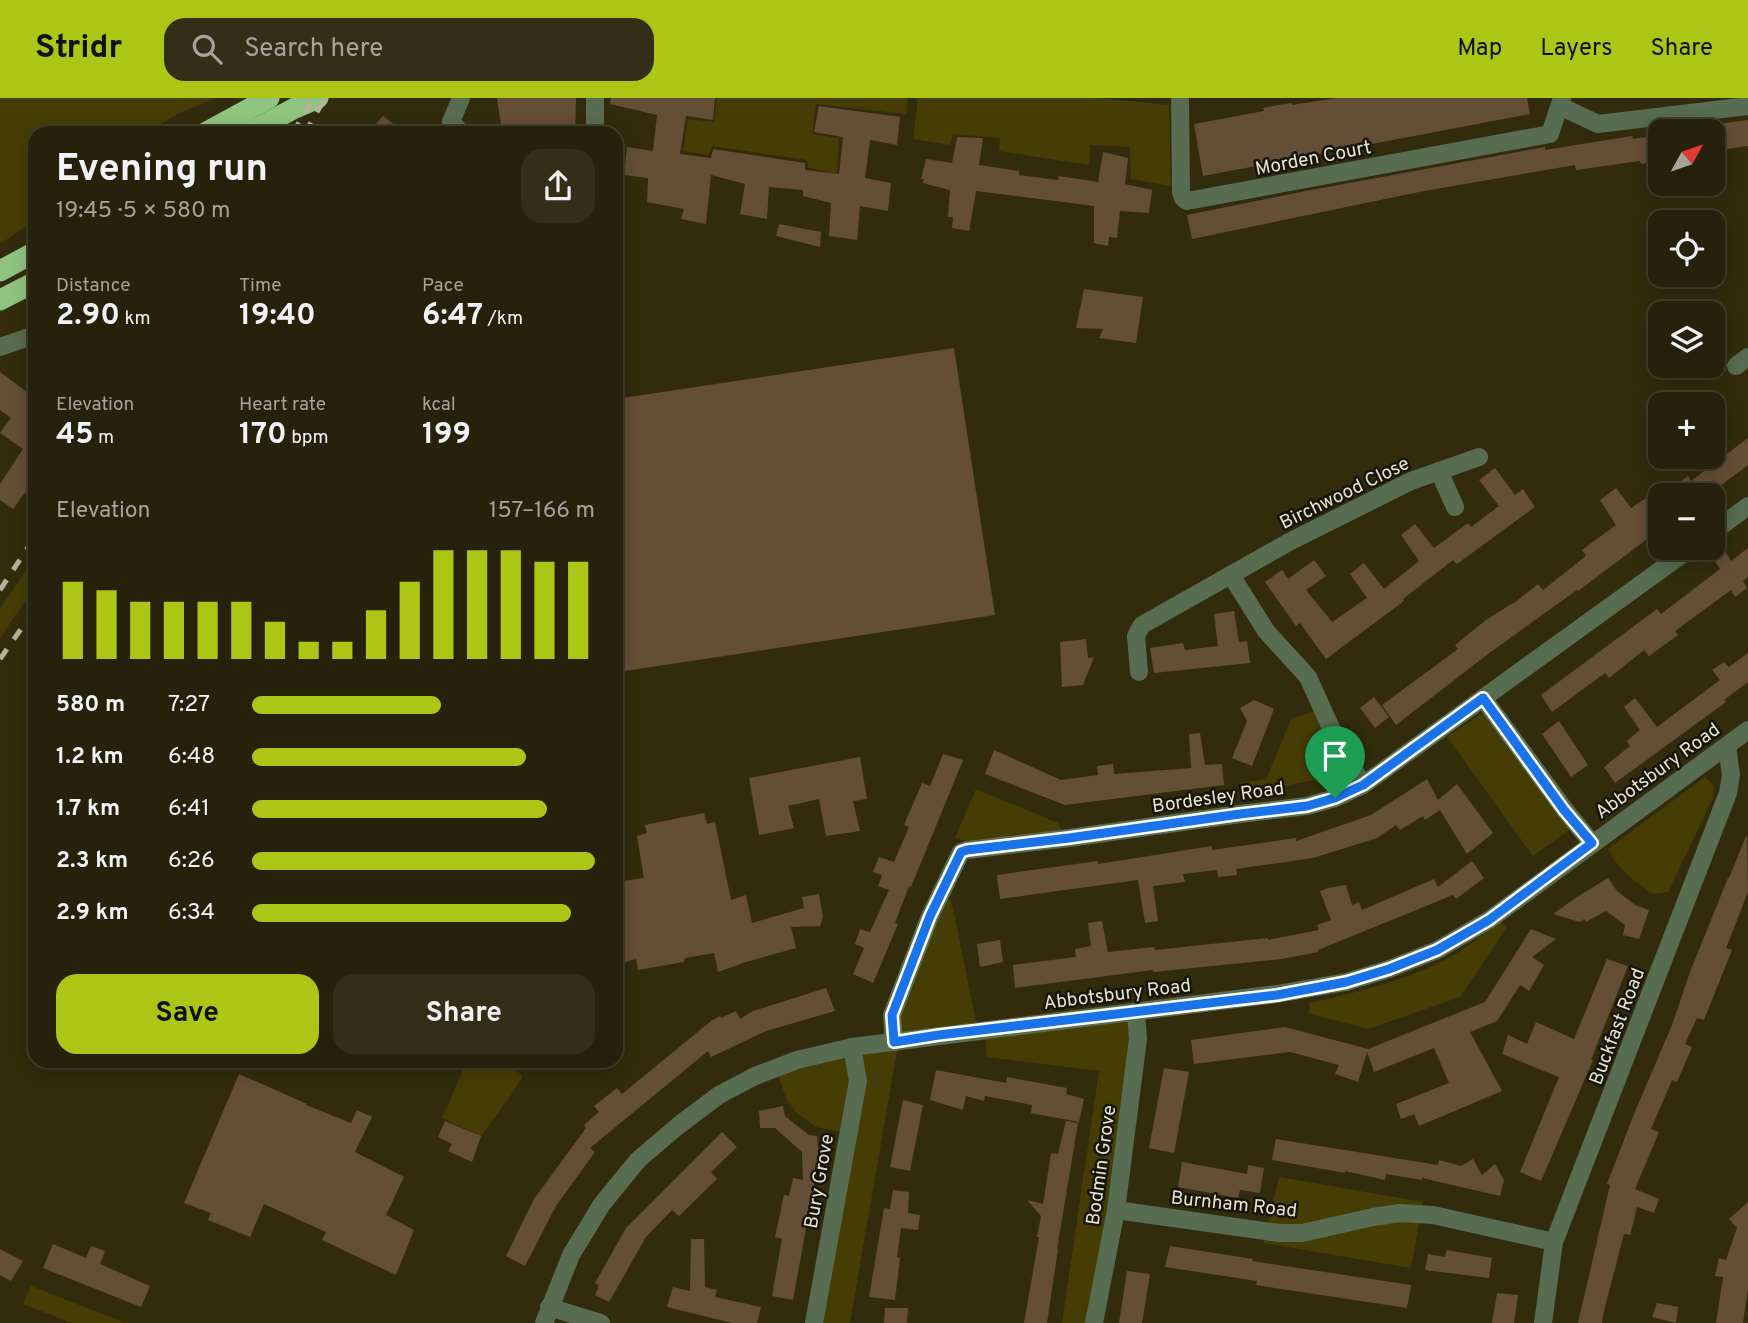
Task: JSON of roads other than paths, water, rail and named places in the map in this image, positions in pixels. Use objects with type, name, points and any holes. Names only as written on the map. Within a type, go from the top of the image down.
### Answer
[{"type":"highway","points":[[218,126],[269,98]]},
{"type":"highway","points":[[261,126],[318,98]]},
{"type":"highway","points":[[0,271],[28,256]]},
{"type":"highway","points":[[0,300],[28,286]]},
{"type":"street","points":[[455,126],[451,122],[461,98]]},
{"type":"street","points":[[595,98],[595,126]]},
{"type":"street","name":"Morden Court","points":[[1180,98],[1181,191],[1186,201],[1550,134],[1561,102]]},
{"type":"street","points":[[1561,102],[1598,124],[1748,106]]},
{"type":"street","points":[[0,348],[28,338]]},
{"type":"street","name":"Birchwood Close","points":[[1139,672],[1136,636],[1142,625],[1289,542],[1411,481],[1479,457]]},
{"type":"street","points":[[1439,471],[1455,507]]},
{"type":"street","points":[[1725,522],[1748,506]]},
{"type":"street","name":"Bordesley Road","points":[[894,1042],[892,1015],[930,916],[961,852],[1307,806],[1335,798],[1363,785],[1674,560]]},
{"type":"street","points":[[1231,575],[1266,631],[1308,677],[1335,737],[1363,785]]},
{"type":"street","points":[[1483,698],[1564,810],[1592,843]]},
{"type":"street","name":"Abbotsbury Road","points":[[547,1315],[571,1255],[602,1203],[638,1160],[668,1133],[719,1096],[755,1076],[797,1060],[852,1047],[1277,995],[1346,982],[1389,969],[1437,950],[1489,920],[1748,730]]},
{"type":"street","name":"Buckfast Road","points":[[1543,1323],[1554,1242],[1728,793],[1731,775],[1727,746]]},
{"type":"street","name":"Bodmin Grove","points":[[1094,1323],[1116,1210],[1138,1039],[1136,1012]]},
{"type":"street","name":"Bury Grove","points":[[814,1323],[858,1081],[852,1047]]},
{"type":"street","name":"Burnham Road","points":[[1116,1210],[1279,1233],[1302,1233],[1400,1213],[1433,1214],[1554,1242]]},
{"type":"street","points":[[547,1315],[601,1323]]},
{"type":"railway","points":[[297,126],[313,98]]},
{"type":"railway","points":[[309,126],[325,98]]},
{"type":"railway","points":[[0,590],[28,548]]},
{"type":"railway","points":[[0,659],[28,619]]}]
